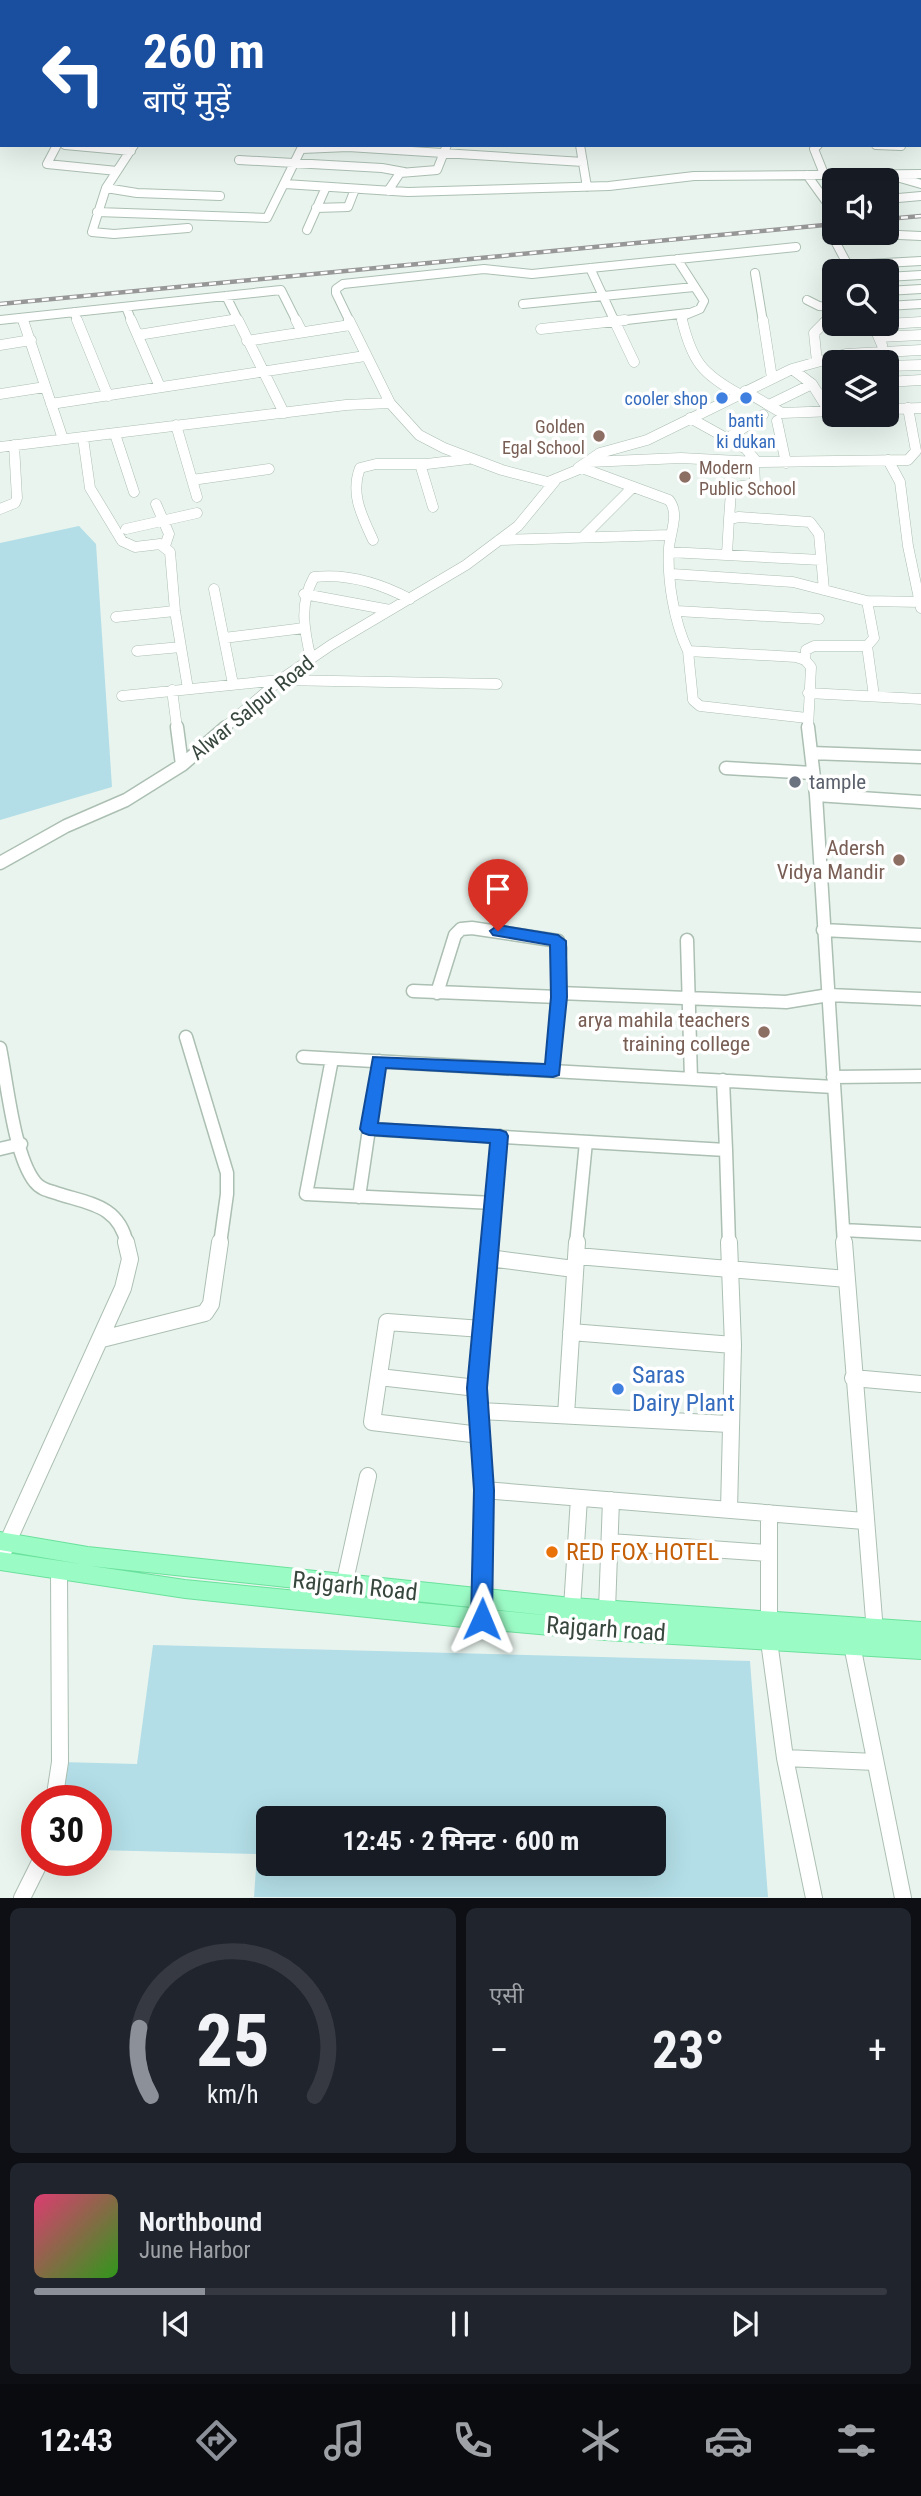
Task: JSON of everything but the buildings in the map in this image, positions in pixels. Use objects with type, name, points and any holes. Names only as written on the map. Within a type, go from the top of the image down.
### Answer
[{"type":"main road","name":"Rajgarh road","points":[[2,1551],[59,1570],[185,1589],[769,1632],[852,1645],[875,1638],[921,1649]]},
{"type":"main road","name":"Rajgarh Road","points":[[2,1551],[88,1556],[344,1585],[482,1609],[607,1610],[769,1632],[875,1638],[921,1632]]},
{"type":"street","points":[[56,147],[47,164],[117,171]]},
{"type":"street","points":[[110,147],[132,148]]},
{"type":"street","points":[[97,212],[261,220],[270,216],[303,147],[446,150],[583,162]]},
{"type":"street","points":[[580,147],[587,187]]},
{"type":"street","points":[[816,147],[814,149],[822,169]]},
{"type":"street","points":[[132,148],[106,188],[90,230],[95,233],[188,228]]},
{"type":"street","points":[[239,160],[382,168],[404,172],[437,170],[446,150]]},
{"type":"street","points":[[388,191],[397,176],[404,172]]},
{"type":"street","points":[[899,173],[921,174]]},
{"type":"street","points":[[807,174],[822,196]]},
{"type":"street","points":[[285,184],[388,191],[587,187],[694,176],[822,174]]},
{"type":"street","points":[[899,177],[921,184]]},
{"type":"street","points":[[307,230],[326,187]]},
{"type":"street","points":[[106,188],[137,193],[220,196]]},
{"type":"street","points":[[316,208],[348,207],[355,189]]},
{"type":"street","points":[[899,198],[921,196]]},
{"type":"street","points":[[899,235],[921,236]]},
{"type":"street","points":[[796,247],[521,274],[484,269],[343,284],[335,293],[390,403],[419,435],[437,446],[533,479],[555,481],[600,453],[647,440],[772,378],[822,361]]},
{"type":"street","points":[[541,328],[688,313],[700,309],[704,301],[677,259]]},
{"type":"street","points":[[899,263],[921,261]]},
{"type":"street","points":[[590,268],[634,362]]},
{"type":"street","points":[[755,273],[772,378]]},
{"type":"street","points":[[899,276],[921,275]]},
{"type":"street","points":[[523,304],[694,287]]},
{"type":"street","points":[[899,290],[921,289]]},
{"type":"street","points":[[0,320],[281,290],[302,332]]},
{"type":"street","points":[[226,296],[284,412]]},
{"type":"street","points":[[807,300],[822,306]]},
{"type":"street","points":[[899,305],[921,304]]},
{"type":"street","points":[[126,307],[160,387]]},
{"type":"street","points":[[74,312],[108,396]]},
{"type":"street","points":[[688,313],[682,320],[695,363],[711,379],[782,412],[822,411]]},
{"type":"street","points":[[22,318],[63,439]]},
{"type":"street","points":[[138,335],[237,319]]},
{"type":"street","points":[[899,323],[921,321]]},
{"type":"street","points":[[817,362],[813,332],[822,323]]},
{"type":"street","points":[[247,341],[350,326]]},
{"type":"street","points":[[884,350],[879,337],[921,335]]},
{"type":"street","points":[[0,345],[31,340]]},
{"type":"street","points":[[899,351],[921,350]]},
{"type":"street","points":[[51,404],[365,356]]},
{"type":"street","points":[[899,366],[921,365]]},
{"type":"street","points":[[792,369],[812,384],[821,395]]},
{"type":"street","points":[[899,381],[921,380]]},
{"type":"street","points":[[769,405],[812,384]]},
{"type":"street","points":[[0,394],[45,387]]},
{"type":"street","points":[[0,447],[284,412],[390,403]]},
{"type":"street","points":[[899,408],[921,408]]},
{"type":"street","points":[[581,465],[681,458],[786,463],[908,460],[916,451],[908,408]]},
{"type":"street","points":[[728,438],[763,415]]},
{"type":"street","points":[[690,418],[746,449],[756,462],[755,484],[736,488],[731,492],[727,554]]},
{"type":"street","points":[[777,421],[786,463]]},
{"type":"street","points":[[176,425],[197,497]]},
{"type":"street","points":[[115,434],[134,492]]},
{"type":"street","points":[[83,438],[90,488],[122,541],[134,548],[165,545]]},
{"type":"street","points":[[0,509],[15,503],[17,498],[14,445]]},
{"type":"street","points":[[373,540],[356,498],[355,489],[360,468],[376,464],[420,464],[471,458]]},
{"type":"street","points":[[671,573],[793,582],[867,601],[921,604],[908,546],[900,482],[888,460]]},
{"type":"street","points":[[420,464],[433,507]]},
{"type":"street","points":[[581,465],[662,496],[674,505],[669,552],[671,573],[677,611],[688,651],[693,700],[700,706],[807,718]]},
{"type":"street","points":[[192,480],[269,469]]},
{"type":"street","name":"Alwar Salpur Road","points":[[0,863],[66,827],[126,800],[183,765],[280,680],[466,565],[499,540],[517,526],[555,481]]},
{"type":"street","points":[[584,536],[634,487]]},
{"type":"street","points":[[156,503],[169,534],[165,545]]},
{"type":"street","points":[[126,529],[197,513]]},
{"type":"street","points":[[729,519],[739,517],[810,522],[817,530],[824,590]]},
{"type":"street","points":[[499,540],[670,535]]},
{"type":"street","points":[[165,545],[170,552],[188,689]]},
{"type":"street","points":[[908,546],[921,545]]},
{"type":"street","points":[[669,552],[821,560]]},
{"type":"street","points":[[310,659],[304,628],[304,594],[314,577],[323,575],[379,585],[410,599]]},
{"type":"street","points":[[214,589],[233,684]]},
{"type":"street","points":[[304,594],[390,610]]},
{"type":"street","points":[[805,660],[806,650],[814,646],[867,646],[874,638],[867,601]]},
{"type":"street","points":[[116,617],[176,611]]},
{"type":"street","points":[[677,611],[819,619]]},
{"type":"street","points":[[224,638],[304,628]]},
{"type":"street","points":[[867,646],[874,696]]},
{"type":"street","points":[[137,652],[181,647]]},
{"type":"street","points":[[688,651],[805,660],[811,667],[807,718],[812,773],[817,795],[823,930],[853,1378],[875,1638]]},
{"type":"street","points":[[122,696],[280,680],[497,684]]},
{"type":"street","points":[[172,690],[183,765]]},
{"type":"street","points":[[808,693],[921,699]]},
{"type":"street","points":[[811,753],[921,757]]},
{"type":"street","points":[[726,768],[812,773]]},
{"type":"street","points":[[817,795],[921,802]]},
{"type":"street","points":[[437,993],[455,935],[461,929],[472,928],[558,941],[559,995],[553,1071]]},
{"type":"street","points":[[823,930],[921,935]]},
{"type":"street","points":[[687,940],[691,1079]]},
{"type":"street","points":[[413,991],[786,1002],[829,995],[921,999]]},
{"type":"street","points":[[102,1339],[190,1318],[205,1313],[211,1304],[227,1194],[227,1173],[186,1037]]},
{"type":"street","points":[[0,1048],[21,1144],[37,1185],[105,1208],[124,1230],[129,1247],[128,1273],[102,1339],[2,1551]]},
{"type":"street","points":[[303,1057],[723,1080],[833,1082],[921,1076]]},
{"type":"street","points":[[332,1059],[306,1194],[494,1203]]},
{"type":"street","points":[[359,1198],[379,1061]]},
{"type":"street","points":[[723,1080],[728,1269],[733,1345],[729,1510]]},
{"type":"street","points":[[369,1129],[726,1150]]},
{"type":"street","points":[[482,1609],[484,1490],[477,1388],[500,1136]]},
{"type":"street","points":[[566,1415],[586,1142]]},
{"type":"street","points":[[0,1149],[21,1144]]},
{"type":"street","points":[[843,1230],[921,1234]]},
{"type":"street","points":[[489,1258],[728,1269],[847,1279]]},
{"type":"street","points":[[480,1436],[372,1422],[387,1322],[482,1329]]},
{"type":"street","points":[[571,1332],[733,1345]]},
{"type":"street","points":[[379,1377],[477,1388]]},
{"type":"street","points":[[853,1378],[921,1384]]},
{"type":"street","points":[[479,1411],[729,1424]]},
{"type":"street","points":[[344,1585],[368,1476]]},
{"type":"street","points":[[484,1490],[864,1521]]},
{"type":"street","points":[[572,1608],[579,1498]]},
{"type":"street","points":[[607,1610],[611,1500]]},
{"type":"street","points":[[769,1513],[769,1632],[785,1758],[814,1898]]},
{"type":"street","points":[[610,1542],[769,1553]]},
{"type":"street","points":[[56,1785],[60,1762],[59,1570]]},
{"type":"street","points":[[852,1645],[903,1898]]},
{"type":"street","points":[[785,1758],[875,1762]]},
{"type":"street","points":[[22,1898],[33,1876]]},
{"type":"shaded area","points":[[79,526],[96,544],[112,787],[0,820],[0,543]]},
{"type":"shaded area","points":[[153,1645],[750,1661],[768,1897],[254,1897],[256,1868],[256,1876],[666,1876],[666,1806],[256,1806],[256,1854],[112,1850],[112,1785],[56,1785],[60,1762],[137,1764]]},
{"type":"railway","points":[[899,218],[921,216]]},
{"type":"railway","points":[[0,304],[822,225]]},
{"type":"place","name":"cooler shop","points":[[722,398]]},
{"type":"place","name":"banti ki dukan","points":[[746,398]]},
{"type":"place","name":"Golden Egal School","points":[[599,436]]},
{"type":"place","name":"Modern Public School","points":[[685,477]]},
{"type":"place","name":"tample","points":[[795,782]]},
{"type":"place","name":"Adersh Vidya Mandir","points":[[899,860]]},
{"type":"place","name":"arya mahila teachers training college","points":[[764,1032]]},
{"type":"place","name":"Saras Dairy Plant","points":[[618,1389]]},
{"type":"place","name":"RED FOX HOTEL","points":[[552,1552]]},
{"type":"route","points":[[482,1619],[484,1490],[477,1388],[500,1136],[369,1129],[379,1061],[553,1071],[559,997],[558,941],[550,937],[498,931]]}]
